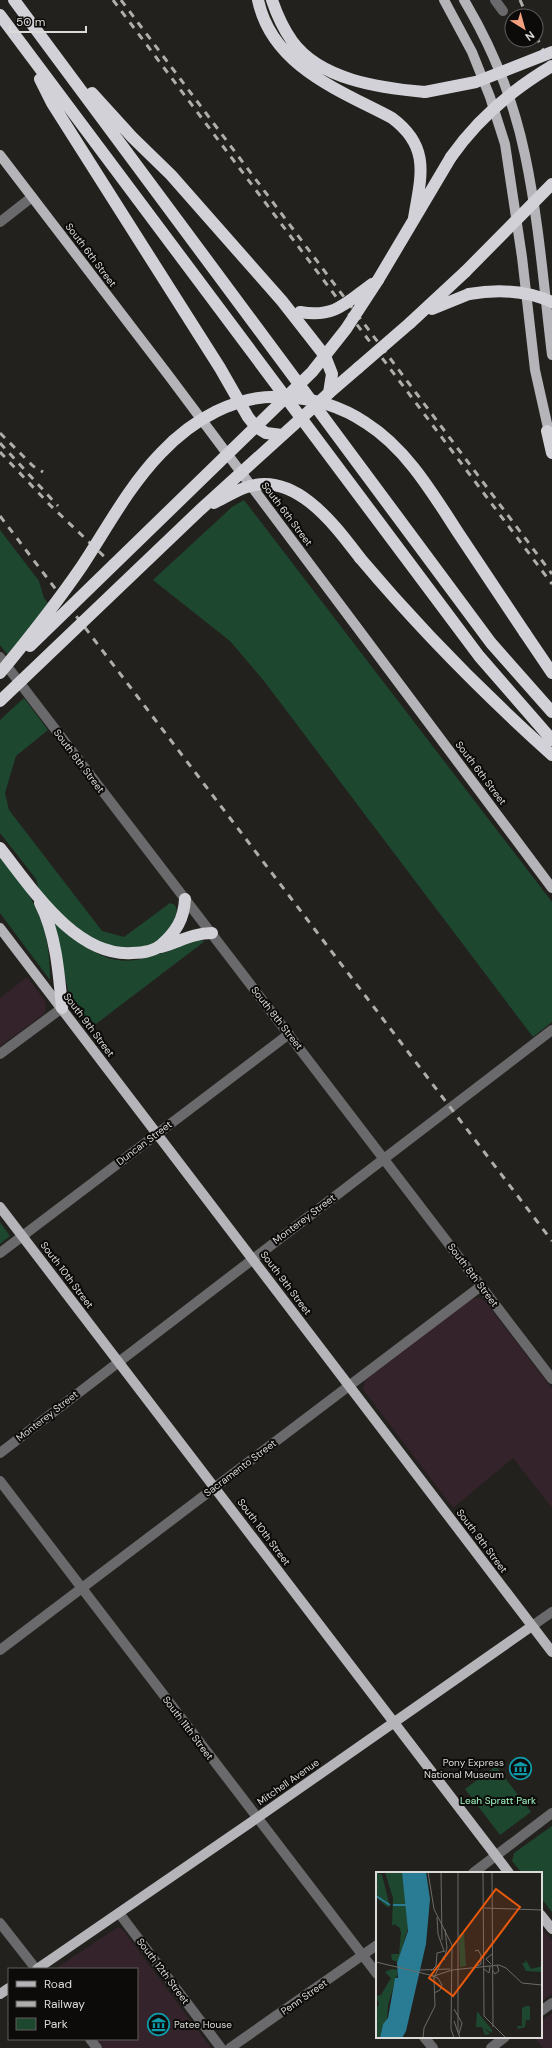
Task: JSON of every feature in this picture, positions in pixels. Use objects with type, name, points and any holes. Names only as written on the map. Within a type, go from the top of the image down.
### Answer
[{"type":"highway","points":[[15,0],[491,643],[552,712]]},
{"type":"highway","points":[[258,0],[260,9],[273,36],[287,55],[306,71],[392,118],[405,128],[419,152],[421,166],[414,218]]},
{"type":"highway","points":[[272,0],[280,23],[293,42],[310,58],[338,75],[370,85],[425,92],[476,82],[552,52]]},
{"type":"highway","points":[[0,15],[479,656],[552,740]]},
{"type":"highway","points":[[29,55],[52,103],[220,368],[248,417],[256,427],[266,433],[282,435]]},
{"type":"highway","points":[[56,56],[132,137],[171,175],[282,301],[298,316],[325,356],[332,374],[329,393]]},
{"type":"highway","points":[[0,676],[312,372],[346,329],[378,280],[414,218],[464,138],[516,90],[552,66]]},
{"type":"highway","points":[[0,701],[200,510],[282,435],[414,320],[466,272],[552,184]]},
{"type":"highway","points":[[298,316],[317,315],[334,310],[378,280]]},
{"type":"highway","points":[[414,320],[441,304],[469,294],[497,291],[517,292],[540,297],[552,302]]},
{"type":"highway","points":[[0,673],[54,606],[143,473],[161,452],[195,423],[229,406],[256,397],[305,398],[330,405],[366,423],[388,440],[409,461],[436,499],[552,673]]},
{"type":"highway","points":[[547,431],[552,453]]},
{"type":"highway","points":[[200,510],[245,488],[262,484],[281,486],[301,495],[316,507],[339,530],[394,599],[459,667],[552,755]]},
{"type":"highway","points":[[0,848],[34,891],[67,927],[90,943],[101,948],[128,954],[142,953],[201,933],[212,933]]},
{"type":"highway","points":[[34,891],[47,918],[52,939],[62,1008]]},
{"type":"highway","points":[[156,949],[173,934],[180,924],[185,910],[185,899]]},
{"type":"main road","points":[[444,0],[472,52],[490,97],[504,144],[522,256],[535,370],[547,431],[552,443]]},
{"type":"main road","points":[[464,0],[492,55],[513,111],[525,155],[552,355]]},
{"type":"main road","name":"South 6th Street","points":[[0,155],[169,376],[552,888]]},
{"type":"main road","name":"South 9th Street","points":[[0,928],[552,1652]]},
{"type":"main road","name":"South 10th Street","points":[[0,1207],[508,1872]]},
{"type":"main road","name":"Mitchell Avenue","points":[[38,1968],[258,1818],[532,1626]]},
{"type":"main road","points":[[542,1916],[552,1929]]},
{"type":"street","points":[[495,0],[503,10]]},
{"type":"street","points":[[0,222],[32,197]]},
{"type":"street","name":"South 8th Street","points":[[0,657],[385,1158],[552,1379]]},
{"type":"street","points":[[0,1054],[62,1008]]},
{"type":"street","name":"Monterey Street","points":[[0,1453],[252,1258],[552,1030]]},
{"type":"street","name":"Duncan Street","points":[[0,1253],[289,1034]]},
{"type":"street","name":"Sacramento Street","points":[[0,1650],[481,1286]]},
{"type":"street","name":"South 11th Street","points":[[0,1481],[376,1973]]},
{"type":"street","name":"Mitchell Avenue","points":[[532,1626],[552,1612]]},
{"type":"street","points":[[474,1872],[552,1814]]},
{"type":"street","name":"South 12th Street","points":[[119,1914],[221,2048]]},
{"type":"street","points":[[0,1923],[35,1968]]},
{"type":"street","name":"Penn Street","points":[[230,2048],[376,1946]]},
{"type":"street","points":[[542,2010],[552,2002]]},
{"type":"street","points":[[425,2038],[433,2048]]},
{"type":"street","points":[[491,2048],[504,2038]]},
{"type":"street","points":[[91,2040],[97,2048]]},
{"type":"shaded area","points":[[27,977],[45,1001],[46,1007],[44,1014],[0,1046],[0,998]]},
{"type":"shaded area","points":[[480,1298],[485,1301],[552,1389],[552,1508],[513,1458],[453,1508],[363,1389],[365,1379],[472,1299]]},
{"type":"shaded area","points":[[118,1927],[123,1930],[211,2048],[103,2048],[97,2040],[138,2040],[138,1968],[56,1968]]},
{"type":"shaded area","points":[[542,1928],[552,1941],[552,1994],[542,2001]]},
{"type":"shaded area","points":[[552,2013],[552,2048],[543,2048],[535,2038],[542,2038],[542,2020]]},
{"type":"green space","points":[[244,500],[552,902],[552,1022],[533,1037],[264,681],[230,641],[153,580],[232,507]]},
{"type":"green space","points":[[0,530],[39,581],[44,598],[52,609],[7,654],[0,645]]},
{"type":"green space","points":[[24,698],[48,730],[16,756],[5,793],[9,810],[102,931],[124,937],[170,903],[175,905],[177,911],[175,923],[160,942],[133,949],[115,948],[85,935],[53,906],[39,890],[36,879],[0,833],[0,720]]},
{"type":"green space","points":[[0,856],[23,886],[38,912],[47,942],[50,980],[0,913]]},
{"type":"green space","points":[[51,916],[80,943],[91,950],[102,956],[127,961],[162,953],[197,940],[205,941],[88,1030],[76,1013],[70,999]]},
{"type":"green space","points":[[0,1222],[10,1236],[0,1244]]},
{"type":"green space","name":"Leah Spratt Park","points":[[496,1766],[531,1812],[500,1835],[465,1789]]},
{"type":"green space","points":[[552,1826],[552,1912],[542,1899],[542,1872],[521,1872],[512,1861],[514,1853]]},
{"type":"railway","points":[[113,0],[552,584]]},
{"type":"railway","points":[[121,0],[552,574]]},
{"type":"railway","points":[[520,0],[524,8]]},
{"type":"railway","points":[[542,48],[552,68]]},
{"type":"railway","points":[[0,433],[33,466],[43,472]]},
{"type":"railway","points":[[0,443],[58,506]]},
{"type":"railway","points":[[0,452],[50,505],[109,561]]},
{"type":"railway","points":[[0,516],[552,1241]]},
{"type":"place","name":"Pony Express National Museum","points":[[520,1768]]},
{"type":"place","name":"Patee House","points":[[158,2024]]}]
